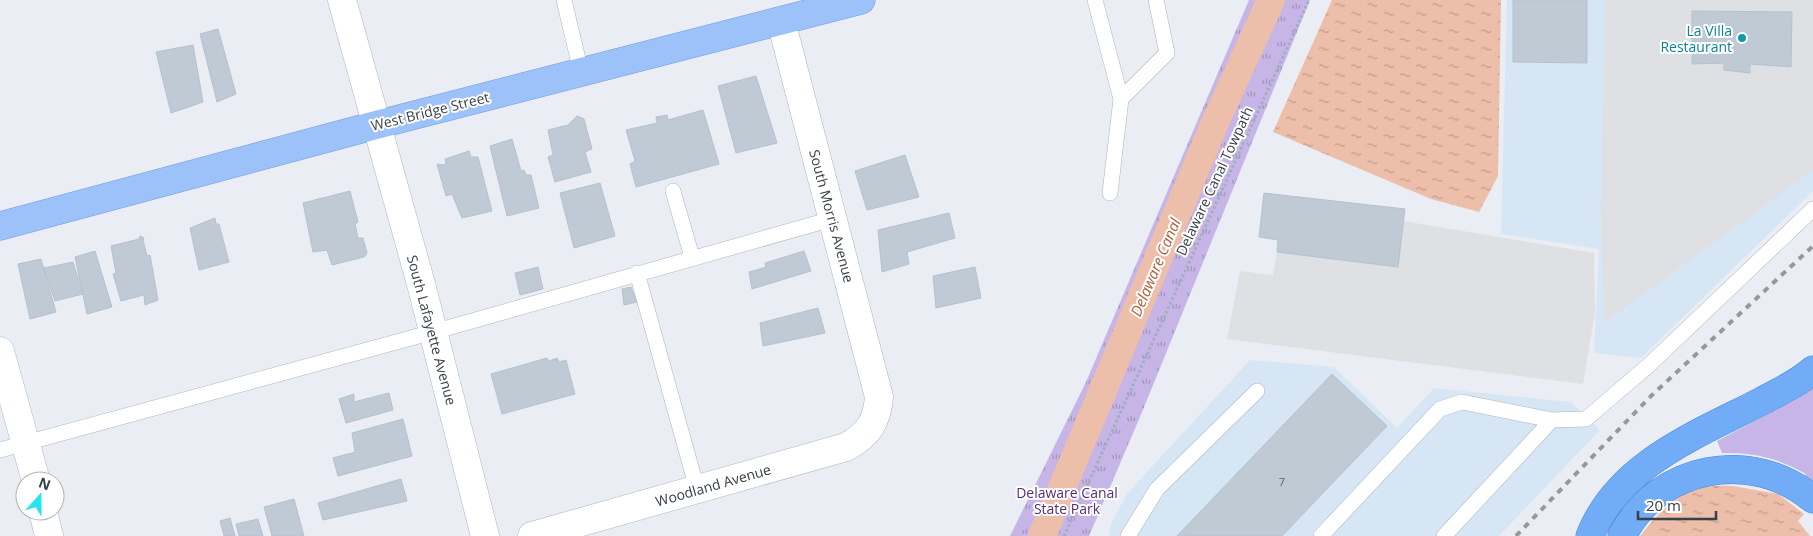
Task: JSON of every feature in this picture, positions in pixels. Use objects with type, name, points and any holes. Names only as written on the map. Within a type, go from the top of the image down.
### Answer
[{"type":"highway","points":[[1590,536],[1596,520],[1614,495],[1636,472],[1663,454],[1791,386],[1813,370]]},
{"type":"highway","points":[[1622,536],[1636,514],[1655,495],[1677,480],[1701,472],[1726,469],[1750,470],[1773,476],[1792,485],[1813,499]]},
{"type":"main road","name":"West Bridge Street","points":[[0,226],[376,125],[858,0]]},
{"type":"street","name":"South Lafayette Avenue","points":[[342,0],[433,332],[486,536]]},
{"type":"street","name":"South Morris Avenue","points":[[781,21],[879,397],[878,411]]},
{"type":"street","points":[[0,351],[34,471]]},
{"type":"street","name":"Woodland Avenue","points":[[532,536],[846,447],[862,438],[873,425],[878,411]]},
{"type":"street","points":[[46,521],[50,536]]},
{"type":"lane","points":[[564,0],[581,72]]},
{"type":"lane","points":[[1095,0],[1121,99],[1110,193]]},
{"type":"lane","points":[[1121,99],[1168,53],[1156,0]]},
{"type":"lane","points":[[673,191],[692,257]]},
{"type":"lane","points":[[1321,536],[1440,409],[1462,402],[1552,420],[1586,420],[1649,366],[1813,209]]},
{"type":"lane","points":[[0,450],[433,332],[692,257],[832,219]]},
{"type":"lane","points":[[637,273],[697,489]]},
{"type":"lane","points":[[1128,536],[1157,489],[1257,391]]},
{"type":"lane","points":[[1444,536],[1552,420]]},
{"type":"path","name":"Delaware Canal Towpath","points":[[1064,536],[1309,0]]},
{"type":"shaded area","points":[[1507,0],[1813,0],[1813,191],[1641,358],[1594,353],[1599,249],[1501,234]]},
{"type":"shaded area","points":[[1605,0],[1813,0],[1813,170],[1604,323],[1601,211]]},
{"type":"shaded area","points":[[1403,221],[1594,253],[1595,313],[1583,384],[1227,339],[1240,271],[1273,275],[1277,252],[1398,267]]},
{"type":"shaded area","points":[[1250,360],[1334,367],[1397,428],[1434,388],[1571,402],[1600,430],[1499,536],[1109,536],[1111,524],[1127,494]]},
{"type":"green space","name":"Delaware Canal State Park","points":[[1249,0],[1310,0],[1140,417],[1089,536],[1010,536],[1086,382]]},
{"type":"green space","points":[[1813,388],[1813,482],[1804,476],[1806,474],[1796,468],[1775,460],[1755,455],[1722,453],[1717,441],[1795,400]]},
{"type":"water","points":[[1332,0],[1501,0],[1498,176],[1479,212],[1431,199],[1273,132]]},
{"type":"water","points":[[1733,486],[1778,494],[1804,514],[1798,521],[1810,536],[1640,536],[1660,513],[1674,501],[1691,491],[1705,487]]},
{"type":"building","points":[[1513,0],[1587,0],[1587,63],[1513,62]]},
{"type":"building","name":"La Villa Restaurant","points":[[1692,11],[1792,12],[1791,67],[1750,64],[1750,73],[1724,70],[1724,63],[1692,64]]},
{"type":"building","points":[[218,29],[236,94],[217,102],[200,34]]},
{"type":"building","points":[[193,45],[203,102],[171,113],[156,52]]},
{"type":"building","points":[[756,76],[777,143],[736,153],[718,86]]},
{"type":"building","points":[[703,110],[719,164],[636,187],[630,164],[635,161],[626,130],[657,123],[656,117],[667,115],[668,120]]},
{"type":"building","points":[[577,116],[584,119],[592,149],[585,152],[591,172],[555,182],[548,157],[553,155],[548,130],[568,125]]},
{"type":"building","points":[[512,139],[521,171],[524,170],[526,175],[531,175],[539,208],[507,216],[490,146]]},
{"type":"building","points":[[469,151],[471,157],[478,157],[492,211],[462,218],[452,194],[446,196],[437,164],[446,165],[445,159]]},
{"type":"building","points":[[905,155],[919,197],[867,210],[855,171]]},
{"type":"building","points":[[600,183],[615,236],[574,248],[560,193]]},
{"type":"building","points":[[350,191],[358,222],[355,224],[358,238],[363,238],[367,253],[364,257],[332,265],[327,250],[313,252],[303,203]]},
{"type":"building","points":[[1264,193],[1405,209],[1398,267],[1277,252],[1278,240],[1259,237]]},
{"type":"building","points":[[949,213],[955,238],[907,252],[909,264],[882,272],[878,230]]},
{"type":"building","points":[[215,218],[216,224],[219,224],[229,262],[199,270],[190,228]]},
{"type":"building","points":[[140,236],[144,238],[147,256],[150,255],[158,300],[145,305],[144,295],[121,301],[113,274],[116,273],[111,246],[139,239]]},
{"type":"building","points":[[95,251],[112,307],[87,314],[75,257]]},
{"type":"building","points":[[804,251],[811,271],[752,289],[749,272],[766,267],[765,263]]},
{"type":"building","points":[[41,259],[56,312],[30,319],[18,264]]},
{"type":"building","points":[[73,262],[83,294],[55,301],[44,268]]},
{"type":"building","points":[[538,267],[543,289],[520,295],[515,273]]},
{"type":"building","points":[[975,267],[981,298],[936,308],[933,276]]},
{"type":"building","points":[[631,287],[637,302],[624,305],[622,289]]},
{"type":"building","points":[[818,308],[825,333],[763,346],[760,323]]},
{"type":"building","points":[[547,358],[549,361],[557,358],[559,362],[566,360],[575,394],[502,414],[491,374]]},
{"type":"building","points":[[1332,374],[1387,426],[1282,536],[1177,536]]},
{"type":"building","points":[[389,393],[393,410],[346,423],[339,399],[354,394],[354,402]]},
{"type":"building","points":[[403,419],[412,456],[338,476],[333,458],[355,452],[352,433]]},
{"type":"building","points":[[401,479],[407,501],[323,520],[318,503]]},
{"type":"building","points":[[294,499],[304,536],[272,536],[264,507]]},
{"type":"building","points":[[230,518],[235,536],[224,536],[220,521]]},
{"type":"building","points":[[258,519],[263,536],[239,536],[236,524]]},
{"type":"waterway","name":"Delaware Canal","points":[[1042,536],[1214,125],[1271,0]]},
{"type":"railway","points":[[1516,536],[1651,396],[1813,246]]},
{"type":"place","name":"La Villa Restaurant","points":[[1742,38]]}]
